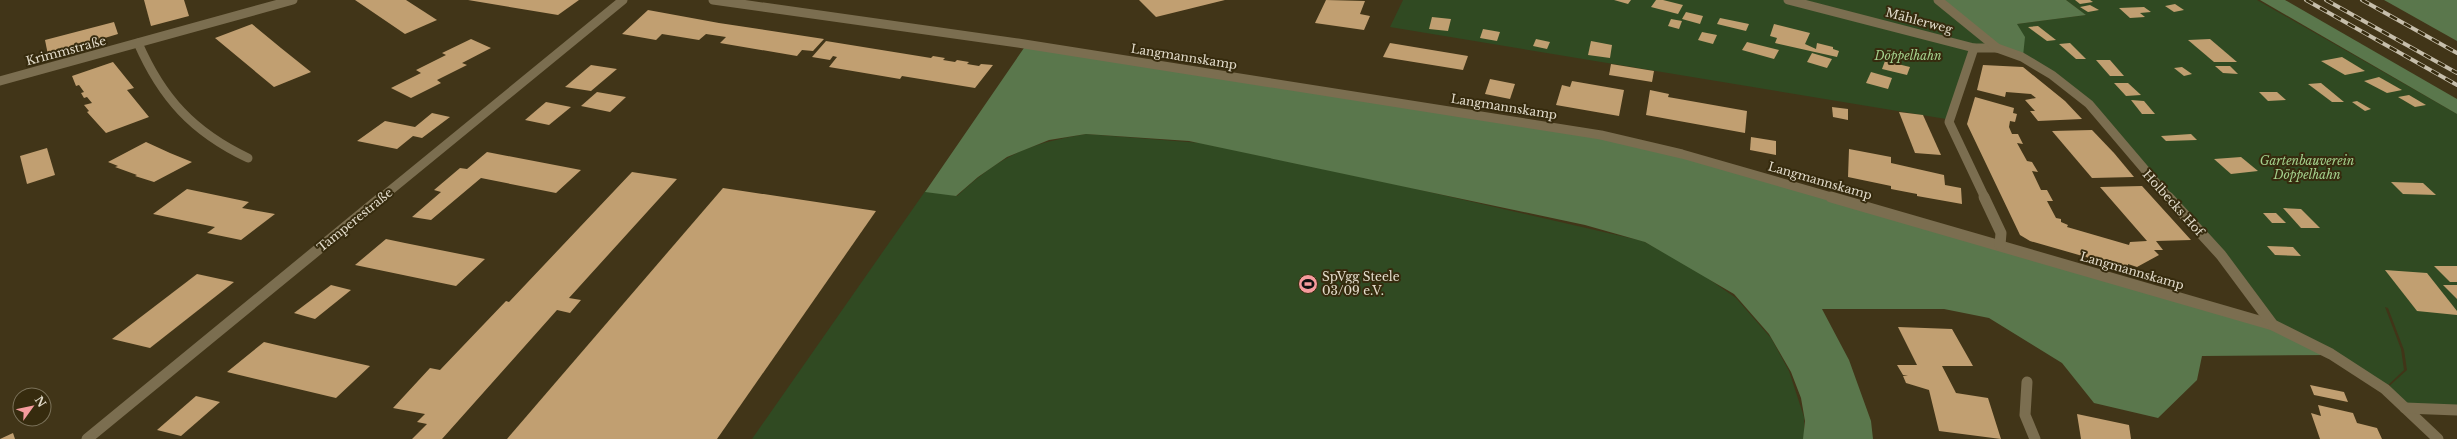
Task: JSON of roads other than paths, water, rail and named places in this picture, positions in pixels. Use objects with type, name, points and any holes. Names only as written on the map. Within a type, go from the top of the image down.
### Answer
[{"type":"street","name":"Krimmstraße","points":[[0,81],[293,0]]},
{"type":"street","name":"Tamperestraße","points":[[87,439],[623,0]]},
{"type":"street","name":"Langmannskamp","points":[[713,0],[1018,43],[1601,135],[1690,156],[2272,325]]},
{"type":"street","name":"Mählerweg","points":[[1788,0],[1974,48]]},
{"type":"street","name":"Holbecks Hof","points":[[1938,0],[1997,48],[2022,57],[2052,76],[2089,104],[2142,168],[2221,255],[2272,325],[2331,354],[2385,389],[2438,439]]},
{"type":"street","points":[[138,43],[156,81],[195,125],[225,148],[248,158]]},
{"type":"street","points":[[1997,48],[1974,48],[1949,122],[2001,233],[2000,245]]},
{"type":"street","points":[[2027,382],[2025,414],[2035,439]]},
{"type":"street","points":[[2405,408],[2457,410]]},
{"type":"railway","points":[[2306,0],[2457,85]]},
{"type":"railway","points":[[2326,0],[2457,73]]},
{"type":"railway","points":[[2362,0],[2457,53]]},
{"type":"place","name":"SpVgg Steele 03/09 e.V.","points":[[1308,284]]},
{"type":"park label","name":"Döppelhahn","points":[[1908,56]]},
{"type":"park label","name":"Gartenbauverein Döppelhahn","points":[[2307,168]]}]
